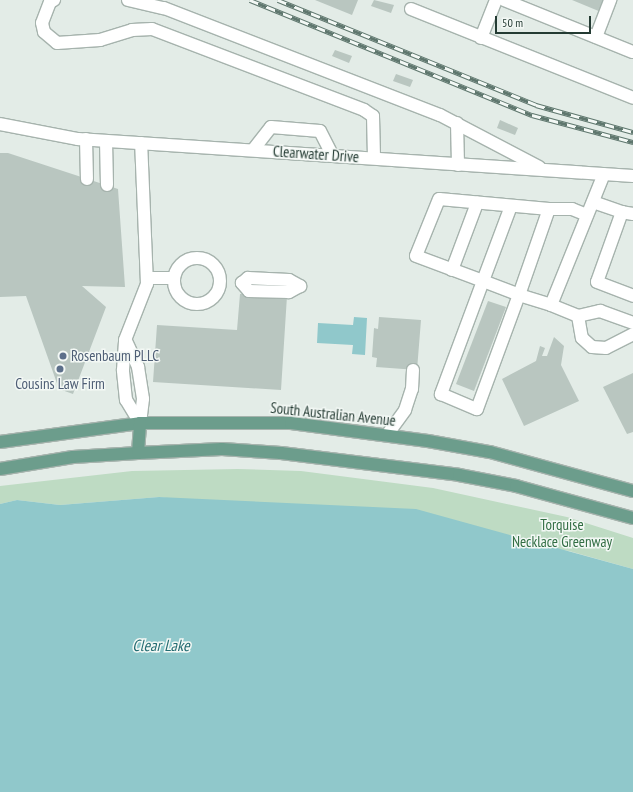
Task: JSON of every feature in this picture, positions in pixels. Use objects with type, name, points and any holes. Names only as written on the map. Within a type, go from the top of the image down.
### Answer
[{"type":"main road","name":"South Australian Avenue","points":[[0,442],[140,423],[291,423],[387,435],[506,456],[633,491]]},
{"type":"main road","points":[[138,453],[140,423]]},
{"type":"main road","points":[[0,468],[73,457],[222,449],[409,467],[516,486],[633,518]]},
{"type":"street","points":[[54,0],[50,2],[42,23],[44,32],[57,43],[100,40],[132,30],[152,29],[364,110],[373,116],[374,158]]},
{"type":"street","points":[[128,0],[164,8],[457,123],[542,168]]},
{"type":"street","points":[[481,38],[496,0]]},
{"type":"street","points":[[504,0],[633,52]]},
{"type":"street","points":[[596,37],[610,0]]},
{"type":"street","points":[[411,9],[633,98]]},
{"type":"street","points":[[457,123],[458,165]]},
{"type":"street","name":"Clearwater Drive","points":[[0,124],[40,133],[86,139],[458,165],[542,168],[633,176]]},
{"type":"street","points":[[253,150],[271,127],[320,131],[332,156]]},
{"type":"street","points":[[86,139],[87,179]]},
{"type":"street","points":[[106,140],[106,185]]},
{"type":"street","points":[[140,143],[148,284],[125,340],[123,370],[126,400],[140,423]]},
{"type":"street","points":[[550,305],[604,174]]},
{"type":"street","points":[[588,215],[572,209],[550,209],[439,199],[416,256],[578,316],[600,311],[633,323]]},
{"type":"street","points":[[593,202],[628,213],[597,282],[633,296]]},
{"type":"street","points":[[452,270],[477,203]]},
{"type":"street","points":[[511,206],[441,394],[477,409],[550,209]]},
{"type":"street","points":[[195,258],[209,261],[219,273],[221,280],[220,288],[211,300],[197,305],[189,303],[177,293],[174,278],[181,265],[195,258]]},
{"type":"street","points":[[147,278],[174,278]]},
{"type":"street","points":[[221,280],[242,283],[249,290],[272,292],[289,292],[300,286],[289,280],[272,279],[248,278],[242,283]]},
{"type":"street","points":[[272,279],[272,292]]},
{"type":"street","points":[[578,316],[582,338],[592,347],[606,348],[633,334]]},
{"type":"street","points":[[125,340],[138,367],[143,398],[140,423]]},
{"type":"street","points":[[387,435],[405,410],[412,389],[412,370]]},
{"type":"green space","name":"Torquise Necklace Greenway","points":[[238,469],[301,471],[433,488],[567,517],[633,538],[633,569],[569,551],[159,497],[60,505],[17,500],[0,504],[0,486],[132,471]]},
{"type":"water","points":[[354,317],[367,318],[365,355],[352,354],[353,345],[317,343],[318,323],[353,325]]},
{"type":"water","name":"Clear Lake","points":[[159,497],[416,509],[633,569],[633,792],[0,792],[0,504],[17,500],[60,505]]},
{"type":"building","points":[[315,0],[358,0],[352,15]]},
{"type":"building","points":[[374,0],[394,5],[391,13],[371,6]]},
{"type":"building","points":[[572,0],[606,0],[601,12]]},
{"type":"building","points":[[335,50],[352,56],[349,63],[332,56]]},
{"type":"building","points":[[396,74],[413,80],[410,87],[393,81]]},
{"type":"building","points":[[500,120],[518,128],[515,135],[497,128]]},
{"type":"building","points":[[0,153],[8,153],[118,189],[125,287],[82,286],[106,307],[73,394],[59,389],[26,296],[0,297]]},
{"type":"building","points":[[240,294],[287,296],[281,390],[153,382],[157,325],[237,330]]},
{"type":"building","points":[[488,301],[506,307],[474,391],[456,384]]},
{"type":"building","points":[[379,317],[421,320],[417,370],[376,367],[377,358],[372,357],[374,328],[378,329]]},
{"type":"building","points":[[554,337],[564,346],[561,365],[579,401],[524,426],[502,379],[536,361],[540,346],[545,348],[542,356],[547,356]]},
{"type":"building","points":[[633,373],[633,432],[627,434],[603,387]]},
{"type":"railway","points":[[250,0],[532,115],[633,142]]},
{"type":"railway","points":[[278,0],[536,105],[633,132]]},
{"type":"place","name":"Rosenbaum PLLC","points":[[63,356]]},
{"type":"place","name":"Cousins Law Firm","points":[[60,369]]}]
